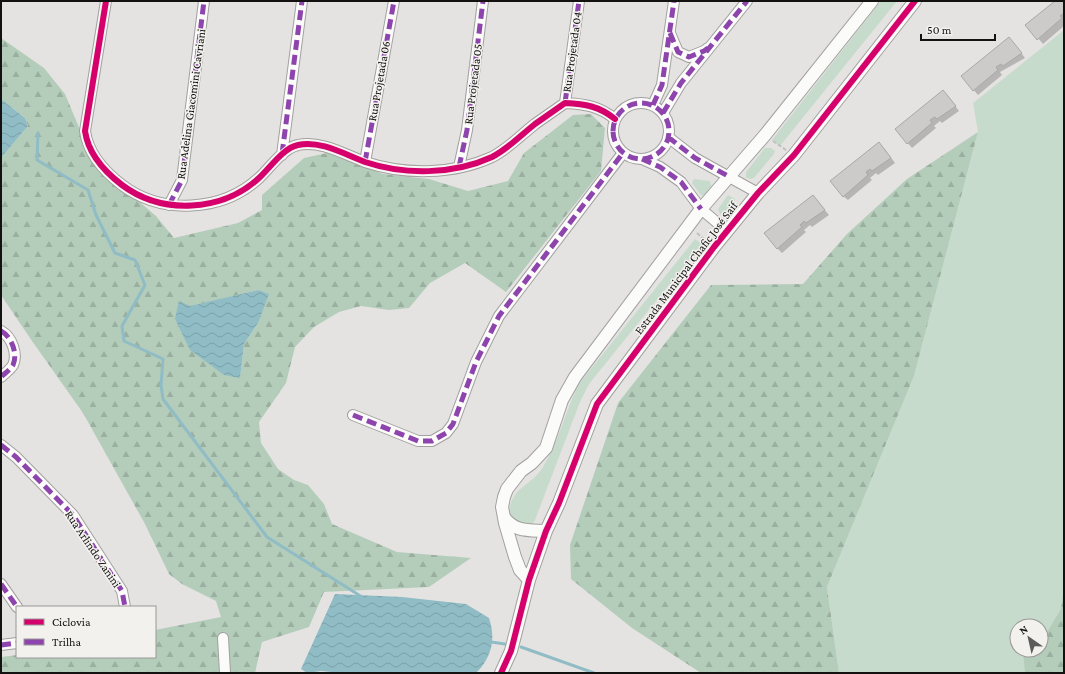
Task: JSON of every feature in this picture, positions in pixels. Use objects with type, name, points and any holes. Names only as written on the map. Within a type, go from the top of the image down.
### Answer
[{"type":"street","points":[[106,1],[85,131],[86,140],[106,171],[115,179],[140,196],[169,205],[199,205],[229,197],[254,182],[282,155],[296,145],[316,144],[388,169],[404,171],[459,167],[493,156],[565,103],[592,105],[604,110],[615,118]]},
{"type":"street","name":"Rua Adelina Giacomini Cavriani","points":[[169,205],[182,180],[204,1]]},
{"type":"street","points":[[282,155],[302,1]]},
{"type":"street","name":"Rua Projetada 06","points":[[365,162],[394,1]]},
{"type":"street","name":"Rua Projetada 05","points":[[459,167],[467,130],[483,1]]},
{"type":"street","name":"Rua Projetada 04","points":[[565,103],[579,1]]},
{"type":"street","points":[[653,105],[662,85],[674,1]]},
{"type":"street","points":[[663,113],[680,83],[724,32],[747,1]]},
{"type":"street","name":"Estrada Municipal Chafic José Saif","points":[[872,1],[765,135],[701,209],[575,377],[562,400],[546,448],[532,463],[521,471],[507,489],[502,507],[504,517],[520,570],[529,580],[546,531],[559,503],[597,404],[714,247],[758,194],[794,155],[915,1]]},
{"type":"street","points":[[670,31],[678,52],[688,57],[704,51],[724,32]]},
{"type":"street","points":[[641,102],[653,105],[663,113],[668,124],[668,137],[662,150],[649,158],[642,159],[632,158],[623,153],[616,146],[612,128],[615,118],[623,108],[628,105],[641,102]]},
{"type":"street","points":[[668,137],[695,158],[758,194]]},
{"type":"street","points":[[353,415],[418,441],[432,441],[446,433],[454,424],[476,362],[499,316],[623,153]]},
{"type":"street","points":[[642,159],[660,167],[681,182],[701,209],[727,231]]},
{"type":"street","points":[[1,331],[6,334],[12,342],[14,356],[13,365],[1,376]]},
{"type":"street","name":"Rua Arlindo Zanini","points":[[1,445],[16,457],[74,514],[122,591],[126,606]]},
{"type":"street","points":[[504,517],[512,526],[518,529],[546,531]]},
{"type":"street","points":[[501,673],[512,651],[529,580]]},
{"type":"street","points":[[1,584],[16,606]]},
{"type":"street","points":[[223,638],[225,673]]},
{"type":"street","points":[[1,645],[16,643]]},
{"type":"path","points":[[765,135],[794,155]]},
{"type":"path","points":[[688,226],[714,247]]},
{"type":"green space","points":[[881,1],[897,1],[780,146],[772,140]]},
{"type":"green space","points":[[1064,30],[1064,673],[839,673],[827,587],[914,376],[978,132],[973,103]]},
{"type":"green space","points":[[1,38],[44,68],[65,94],[94,163],[156,216],[174,238],[238,223],[262,210],[262,195],[304,158],[327,153],[383,174],[429,179],[468,191],[508,181],[524,153],[573,115],[591,114],[605,128],[601,171],[506,292],[465,263],[430,283],[409,308],[389,310],[361,306],[339,312],[314,327],[295,347],[286,383],[259,422],[261,443],[278,469],[294,480],[308,485],[324,504],[332,524],[397,552],[471,558],[429,587],[324,592],[309,627],[262,642],[255,673],[1,673],[1,657],[16,655],[16,658],[156,658],[156,630],[221,617],[216,601],[182,584],[169,574],[145,524],[83,413],[1,295],[1,158],[28,126],[25,118],[1,99]],"holes":[[[258,290],[258,323],[244,344],[240,377],[190,307]]]},
{"type":"green space","points":[[978,132],[914,376],[827,587],[839,673],[701,673],[632,628],[571,579],[570,545],[618,403],[711,285],[803,284],[847,234],[907,179]]},
{"type":"green space","points":[[765,148],[771,148],[775,151],[774,154],[754,178],[746,178],[746,172]]},
{"type":"green space","points":[[694,179],[710,181],[712,188],[708,194],[703,196],[700,194],[692,183]]},
{"type":"green space","points":[[728,195],[735,199],[735,202],[727,213],[720,214],[718,209]]},
{"type":"green space","points":[[695,239],[702,244],[589,384],[580,402],[535,520],[531,526],[524,527],[509,518],[512,499],[516,493],[538,474],[543,467],[558,437],[578,385]]},
{"type":"green space","points":[[1064,587],[1064,673],[1025,673],[1024,658],[1049,658],[1049,629],[1061,609]]},
{"type":"water","points":[[1,99],[25,118],[28,126],[1,158]]},
{"type":"water","points":[[258,290],[269,294],[258,323],[244,344],[240,378],[224,375],[190,350],[175,319],[179,301],[190,306]]},
{"type":"water","points":[[335,594],[402,597],[466,604],[489,618],[492,640],[489,654],[486,661],[476,673],[342,673],[321,671],[307,673],[301,669]]},
{"type":"building","points":[[1055,1],[1064,1],[1064,13],[1060,16],[1062,18],[1037,40],[1025,25]]},
{"type":"building","points":[[1009,37],[1022,53],[1003,66],[1001,64],[996,67],[998,70],[973,91],[961,76]]},
{"type":"building","points":[[943,90],[956,106],[937,119],[935,117],[930,120],[932,123],[907,144],[895,129]]},
{"type":"building","points":[[879,142],[891,158],[872,171],[870,169],[866,172],[868,175],[843,197],[830,181]]},
{"type":"building","points":[[813,195],[825,210],[806,223],[804,221],[800,225],[802,227],[777,249],[764,233]]},
{"type":"waterway","points":[[38,133],[37,160],[88,190],[96,215],[115,253],[135,260],[145,285],[122,326],[124,341],[163,359],[161,385],[163,399],[267,537],[362,597]]},
{"type":"waterway","points":[[491,642],[505,644]]},
{"type":"waterway","points":[[521,647],[594,673]]},
{"type":"marked path","points":[[169,205],[182,180],[204,1]]},
{"type":"marked path","points":[[282,154],[302,1]]},
{"type":"marked path","points":[[365,162],[394,1]]},
{"type":"marked path","points":[[459,167],[467,130],[483,1]]},
{"type":"marked path","points":[[565,103],[579,1]]},
{"type":"marked path","points":[[653,105],[662,85],[674,1]]},
{"type":"marked path","points":[[663,113],[681,83],[747,1]]},
{"type":"marked path","points":[[670,33],[678,52],[689,57],[708,48]]},
{"type":"marked path","points":[[635,103],[647,103],[657,107],[665,115],[669,125],[669,131],[669,137],[665,147],[657,155],[647,159],[635,159],[625,155],[617,147],[613,137],[613,125],[617,115],[625,107],[635,103]]},
{"type":"marked path","points":[[668,137],[695,158],[728,176]]},
{"type":"marked path","points":[[353,415],[418,441],[432,441],[446,433],[453,424],[476,362],[499,316],[623,153]]},
{"type":"marked path","points":[[642,159],[660,167],[681,182],[701,209]]},
{"type":"marked path","points":[[1,331],[11,341],[15,356],[13,365],[1,377]]},
{"type":"marked path","points":[[1,445],[16,457],[73,515],[122,591],[125,606]]},
{"type":"marked path","points":[[1,584],[16,606]]},
{"type":"marked path","points":[[1,645],[16,643]]},
{"type":"cycle path","points":[[106,1],[85,131],[90,147],[104,168],[122,185],[138,195],[155,201],[173,205],[192,206],[228,198],[259,178],[282,154],[298,145],[315,144],[365,162],[396,169],[412,171],[445,170],[477,163],[498,154],[535,124],[565,103],[592,106],[615,119]]},
{"type":"cycle path","points":[[501,673],[511,651],[529,580],[546,531],[559,503],[597,404],[714,247],[758,193],[794,155],[915,1]]}]
